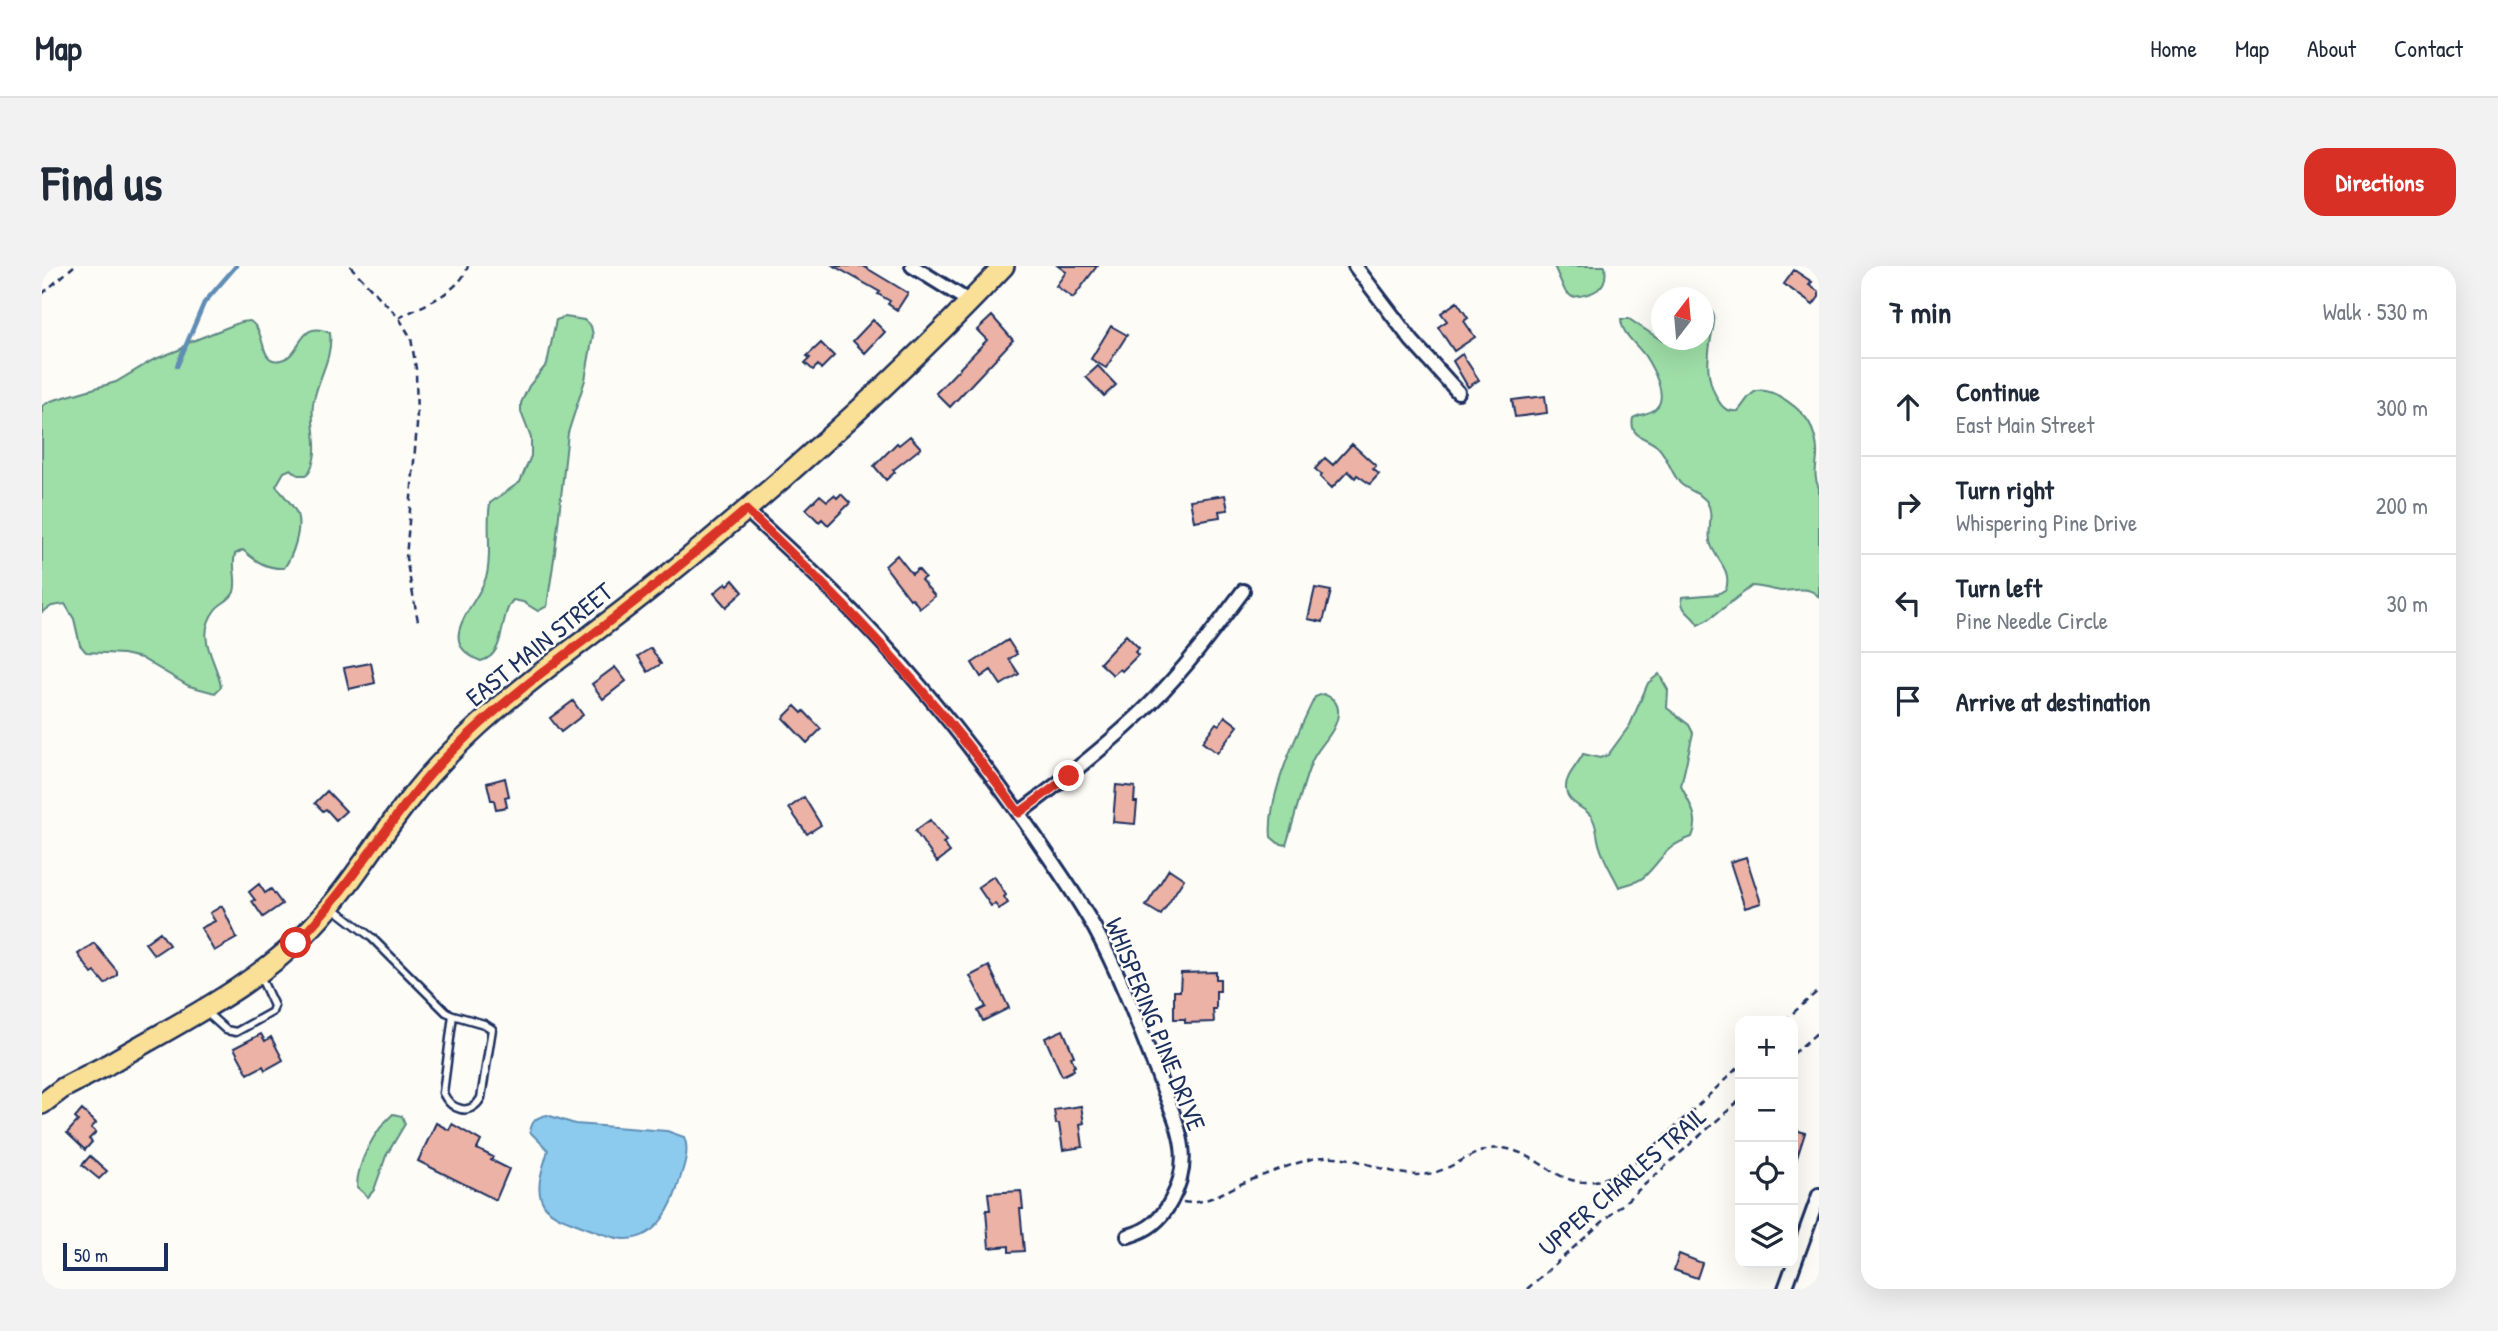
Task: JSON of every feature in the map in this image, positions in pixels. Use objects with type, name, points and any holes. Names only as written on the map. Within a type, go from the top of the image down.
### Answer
[{"type":"main road","name":"EAST MAIN STREET","points":[[42,1104],[74,1081],[204,1010],[259,975],[296,943],[331,906],[407,803],[453,750],[503,704],[746,510],[863,408],[1004,266]]},
{"type":"street","points":[[912,266],[970,302]]},
{"type":"street","points":[[1355,266],[1412,341],[1458,392]]},
{"type":"street","name":"WHISPERING PINE DRIVE","points":[[746,510],[873,634],[967,744],[1019,813],[1095,929],[1113,964],[1153,1063],[1183,1148],[1182,1178],[1158,1222],[1144,1231],[1128,1236]]},
{"type":"street","points":[[1019,813],[1069,776],[1150,703],[1187,664],[1243,591]]},
{"type":"street","points":[[1785,1289],[1819,1195]]},
{"type":"lane","points":[[331,906],[371,937],[446,1012],[492,1029],[481,1098],[477,1105],[467,1110],[457,1109],[448,1103],[443,1093],[453,1015]]},
{"type":"lane","points":[[204,1010],[226,1030],[236,1032],[272,1012],[274,1006],[259,975]]},
{"type":"path","points":[[43,291],[74,266]]},
{"type":"path","points":[[350,266],[399,318],[411,338],[416,369],[417,425],[406,558],[418,621]]},
{"type":"path","points":[[399,318],[456,287],[468,266]]},
{"type":"path","points":[[1790,1016],[1819,990]]},
{"type":"path","points":[[1798,1050],[1819,1031]]},
{"type":"path","points":[[1173,1197],[1186,1203],[1198,1201],[1308,1160],[1323,1157],[1354,1160],[1404,1174],[1421,1175],[1443,1170],[1470,1156],[1500,1148],[1522,1154],[1565,1179],[1591,1182],[1604,1179],[1647,1154],[1735,1070]]},
{"type":"path","name":"UPPER CHARLES TRAIL","points":[[1527,1289],[1735,1104]]},
{"type":"green space","points":[[1554,266],[1605,266],[1606,274],[1598,290],[1572,297],[1565,291]]},
{"type":"green space","points":[[565,317],[584,320],[591,326],[593,335],[585,380],[568,433],[547,606],[538,611],[523,602],[513,600],[505,616],[499,644],[489,657],[481,661],[466,653],[460,643],[459,632],[487,574],[490,503],[520,482],[531,456],[531,438],[521,412],[521,403],[529,386],[547,364],[556,320]]},
{"type":"green space","points":[[1621,319],[1629,319],[1651,333],[1651,350],[1710,350],[1708,369],[1713,391],[1725,409],[1738,411],[1752,394],[1764,391],[1787,401],[1806,419],[1817,448],[1819,597],[1806,590],[1781,591],[1752,586],[1698,625],[1685,609],[1682,597],[1718,594],[1726,589],[1727,576],[1711,545],[1707,502],[1681,484],[1658,447],[1636,433],[1632,425],[1633,418],[1655,410],[1661,396],[1658,381],[1645,356],[1622,325]]},
{"type":"green space","points":[[250,321],[256,326],[269,358],[274,360],[288,357],[312,330],[330,333],[330,342],[313,404],[315,449],[312,467],[307,475],[298,475],[291,469],[284,472],[276,486],[297,514],[297,535],[291,557],[284,568],[262,564],[243,550],[235,554],[234,592],[215,610],[207,630],[209,649],[221,687],[215,693],[189,686],[141,658],[86,652],[80,645],[74,619],[65,604],[52,606],[42,612],[42,406],[116,382],[190,342]]},
{"type":"green space","points":[[1659,674],[1668,690],[1667,708],[1689,725],[1693,733],[1681,786],[1695,817],[1694,830],[1692,837],[1669,849],[1642,878],[1619,887],[1602,852],[1591,816],[1569,797],[1566,784],[1583,754],[1600,758],[1608,755],[1630,725],[1648,683]]},
{"type":"green space","points":[[1323,694],[1336,704],[1337,721],[1312,761],[1286,845],[1278,843],[1271,837],[1271,820],[1278,784],[1315,697]]},
{"type":"green space","points":[[393,1114],[402,1116],[405,1124],[386,1156],[374,1190],[368,1197],[357,1187],[360,1167],[374,1138]]},
{"type":"water","points":[[547,1115],[575,1124],[667,1131],[684,1137],[686,1158],[677,1189],[668,1209],[655,1227],[637,1237],[620,1239],[564,1219],[546,1207],[539,1190],[548,1150],[530,1132],[535,1120]]},
{"type":"building","points":[[834,266],[863,266],[908,293],[897,310],[888,304],[890,301],[878,294],[880,292]]},
{"type":"building","points":[[1058,266],[1097,266],[1073,298],[1056,286],[1066,272]]},
{"type":"building","points":[[1794,270],[1812,282],[1809,285],[1819,292],[1813,305],[1784,284]]},
{"type":"building","points":[[1457,302],[1468,318],[1464,321],[1475,337],[1454,351],[1438,327],[1447,321],[1441,313]]},
{"type":"building","points":[[992,316],[1013,340],[950,407],[936,393],[987,340],[977,330]]},
{"type":"building","points":[[873,320],[885,332],[865,353],[853,341]]},
{"type":"building","points":[[1111,326],[1127,335],[1106,368],[1091,359]]},
{"type":"building","points":[[821,343],[834,356],[821,369],[818,365],[813,370],[805,363],[810,358],[807,356]]},
{"type":"building","points":[[1462,354],[1479,380],[1468,387],[1453,361]]},
{"type":"building","points":[[1098,366],[1116,385],[1104,396],[1086,377]]},
{"type":"building","points":[[1545,396],[1547,413],[1515,417],[1512,400]]},
{"type":"building","points":[[910,436],[921,448],[893,470],[895,472],[886,480],[874,466],[897,443],[899,445]]},
{"type":"building","points":[[1352,444],[1376,466],[1373,469],[1379,474],[1370,484],[1357,475],[1355,478],[1348,471],[1332,488],[1315,469],[1325,458],[1333,465]]},
{"type":"building","points":[[841,494],[850,503],[828,525],[822,519],[819,522],[806,509],[820,495],[827,501],[834,495],[837,498]]},
{"type":"building","points":[[1225,495],[1228,510],[1219,511],[1220,517],[1194,521],[1190,500]]},
{"type":"building","points":[[897,555],[912,574],[918,569],[925,577],[921,580],[935,596],[920,608],[885,566]]},
{"type":"building","points":[[733,580],[743,592],[726,607],[714,593]]},
{"type":"building","points":[[1315,588],[1331,591],[1323,622],[1308,619]]},
{"type":"building","points":[[1126,635],[1139,648],[1135,652],[1138,655],[1122,671],[1120,669],[1113,675],[1100,663]]},
{"type":"building","points":[[1008,640],[1017,654],[1009,659],[1019,674],[1001,685],[991,670],[981,677],[972,663]]},
{"type":"building","points":[[651,648],[661,664],[648,672],[638,656]]},
{"type":"building","points":[[371,663],[375,683],[349,689],[344,668]]},
{"type":"building","points":[[615,667],[626,681],[603,699],[592,684]]},
{"type":"building","points":[[573,701],[583,715],[561,732],[550,718]]},
{"type":"building","points":[[795,706],[802,713],[804,711],[821,729],[807,743],[783,718]]},
{"type":"building","points":[[1225,716],[1238,726],[1217,753],[1202,742],[1216,723],[1219,725]]},
{"type":"building","points":[[505,778],[509,796],[505,797],[507,807],[496,809],[487,783]]},
{"type":"building","points":[[1116,785],[1135,787],[1135,824],[1113,822]]},
{"type":"building","points":[[327,791],[346,811],[336,820],[326,809],[323,811],[315,803]]},
{"type":"building","points":[[804,797],[821,825],[807,834],[789,808]]},
{"type":"building","points":[[930,820],[946,841],[943,843],[950,852],[937,862],[915,831]]},
{"type":"building","points":[[1746,857],[1761,903],[1745,908],[1730,862]]},
{"type":"building","points":[[1169,869],[1184,879],[1161,915],[1146,906]]},
{"type":"building","points":[[994,876],[1008,903],[999,909],[995,904],[991,906],[978,887]]},
{"type":"building","points":[[259,884],[265,893],[271,889],[282,904],[263,917],[249,892]]},
{"type":"building","points":[[222,906],[237,938],[214,951],[201,928],[215,921],[210,913]]},
{"type":"building","points":[[160,932],[169,945],[154,955],[145,943]]},
{"type":"building","points":[[94,943],[117,971],[117,975],[105,984],[95,972],[92,974],[78,954]]},
{"type":"building","points":[[989,966],[1009,1008],[983,1021],[978,1011],[986,1007],[970,976]]},
{"type":"building","points":[[1216,972],[1216,979],[1220,979],[1220,991],[1216,991],[1214,1022],[1185,1023],[1185,1019],[1174,1019],[1174,991],[1180,991],[1181,973]]},
{"type":"building","points":[[1063,1030],[1074,1056],[1071,1057],[1075,1066],[1074,1070],[1062,1076],[1045,1038]]},
{"type":"building","points":[[261,1034],[265,1041],[271,1037],[283,1060],[265,1070],[263,1066],[248,1074],[234,1048]]},
{"type":"building","points":[[1081,1106],[1084,1123],[1080,1124],[1083,1147],[1063,1150],[1054,1110]]},
{"type":"building","points":[[82,1110],[96,1123],[91,1128],[96,1132],[89,1139],[92,1142],[85,1150],[67,1133],[78,1121],[75,1118]]},
{"type":"building","points":[[436,1123],[449,1130],[452,1124],[481,1141],[477,1149],[509,1169],[496,1200],[418,1161]]},
{"type":"building","points":[[1798,1131],[1805,1133],[1798,1155]]},
{"type":"building","points":[[90,1156],[107,1171],[99,1179],[82,1165]]},
{"type":"building","points":[[1021,1191],[1024,1251],[1009,1252],[1009,1246],[989,1248],[986,1210],[990,1210],[988,1193]]},
{"type":"building","points":[[1679,1254],[1702,1263],[1697,1278],[1674,1270]]},
{"type":"waterway","points":[[177,366],[204,303],[236,266]]},
{"type":"route","points":[[296,943],[332,904],[407,803],[453,750],[537,676],[608,623],[746,510],[836,595],[892,655],[967,744],[1019,813],[1069,776]]}]
